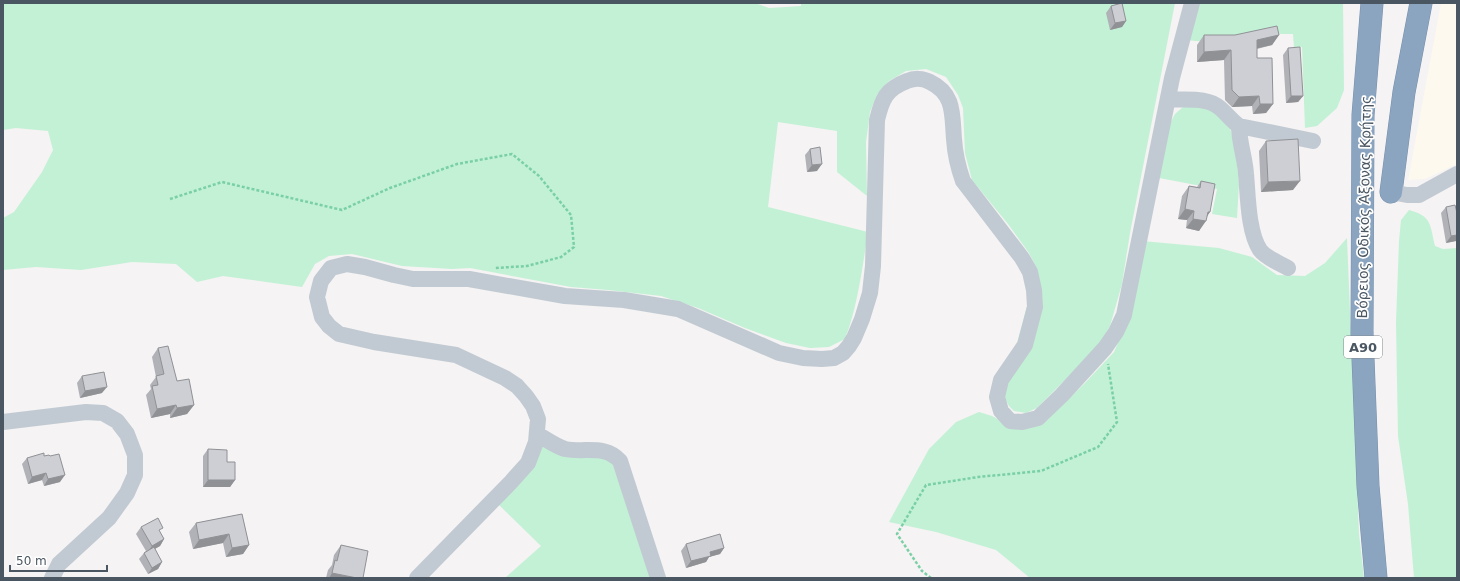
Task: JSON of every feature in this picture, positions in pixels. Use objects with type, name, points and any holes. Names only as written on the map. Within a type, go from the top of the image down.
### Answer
[{"type":"highway","points":[[1358,3],[1356,78],[1363,115]]},
{"type":"highway","name":"Βόρειος Οδικός Άξονας Κρήτης","points":[[1372,3],[1363,115],[1362,333],[1368,486],[1376,578]]},
{"type":"highway","points":[[1391,192],[1404,92],[1421,3]]},
{"type":"street","points":[[417,578],[528,463],[536,442],[538,419],[533,406],[517,386],[505,378],[456,355],[374,342],[339,334],[329,326],[322,317],[317,297],[321,280],[331,268],[347,264],[365,267],[394,276],[413,279],[469,279],[565,296],[624,300],[678,309],[779,353],[803,358],[834,358],[843,353],[854,338],[870,293],[877,120],[881,106],[886,95],[896,85],[911,79],[924,79],[940,87],[949,99],[953,116],[954,140],[958,168],[963,181],[1022,258],[1030,272],[1034,290],[1034,307],[1025,345],[1001,380],[997,397],[1001,411],[1010,421],[1022,422],[1038,418],[1106,348],[1116,332],[1124,314],[1168,99],[1192,3]]},
{"type":"street","points":[[1168,99],[1200,100],[1211,103],[1220,108],[1239,126],[1313,141]]},
{"type":"street","points":[[1239,126],[1246,174],[1250,222],[1255,239],[1260,250],[1273,260],[1288,268]]},
{"type":"street","points":[[1391,192],[1407,195],[1419,195],[1457,174]]},
{"type":"street","points":[[3,422],[86,412],[103,413],[117,421],[128,434],[135,455],[135,475],[127,493],[109,518],[59,564],[52,578]]},
{"type":"street","points":[[537,434],[564,448],[573,450],[606,451],[616,456],[620,461],[658,578]]},
{"type":"path","points":[[170,199],[222,182],[342,210],[390,188],[457,164],[512,154],[539,176],[571,215],[574,247],[561,257],[527,266],[493,269]]},
{"type":"path","points":[[931,578],[922,571],[897,534],[926,485],[1041,471],[1098,447],[1117,422],[1106,348]]},
{"type":"shaded area","points":[[1441,3],[1457,3],[1457,164],[1425,179],[1408,180]]},
{"type":"green space","points":[[3,3],[755,3],[769,8],[801,6],[801,3],[1175,3],[1130,233],[1122,284],[1110,326],[1101,342],[1085,360],[1037,408],[1026,413],[1014,411],[1009,406],[1003,395],[1037,269],[1029,253],[1008,224],[972,180],[965,153],[963,108],[958,95],[946,77],[926,69],[906,71],[889,81],[877,95],[870,112],[866,142],[867,196],[837,172],[837,131],[778,122],[768,207],[868,232],[862,273],[853,313],[845,339],[829,347],[810,348],[786,343],[745,328],[698,308],[661,296],[571,287],[470,268],[452,269],[402,266],[352,254],[329,256],[315,264],[302,287],[223,276],[197,282],[176,264],[132,262],[81,270],[36,267],[3,270],[3,218],[14,212],[42,172],[53,150],[48,131],[16,128],[3,130]]},
{"type":"green space","points":[[1199,3],[1343,3],[1344,90],[1337,108],[1317,126],[1305,128],[1302,47],[1294,48],[1293,34],[1262,34],[1214,41],[1187,40]]},
{"type":"green space","points":[[1184,106],[1212,108],[1230,128],[1235,145],[1239,184],[1237,218],[1212,214],[1217,189],[1154,177],[1167,129],[1175,114]]},
{"type":"green space","points":[[1409,210],[1422,215],[1429,222],[1435,246],[1443,249],[1457,248],[1457,578],[1414,578],[1408,504],[1398,436],[1396,323],[1401,220]]},
{"type":"green space","points":[[1347,238],[1359,534],[1364,578],[1030,578],[996,550],[936,532],[889,522],[929,449],[956,422],[979,412],[992,416],[1012,427],[1030,427],[1048,419],[1114,352],[1128,320],[1142,241],[1219,248],[1252,257],[1277,275],[1305,276],[1325,263]]},
{"type":"green space","points":[[541,443],[610,457],[654,578],[505,578],[541,546],[499,505]]},
{"type":"building","points":[[1122,3],[1126,21],[1115,23],[1111,6]]},
{"type":"building","points":[[1277,26],[1279,35],[1257,40],[1257,58],[1272,58],[1273,104],[1260,104],[1259,96],[1239,97],[1232,90],[1231,50],[1204,52],[1204,35],[1235,35]]},
{"type":"building","points":[[1300,47],[1303,96],[1291,96],[1288,48]]},
{"type":"building","points":[[1298,139],[1300,181],[1268,182],[1266,141]]},
{"type":"building","points":[[820,147],[822,164],[812,165],[810,149]]},
{"type":"building","points":[[1201,181],[1215,184],[1210,212],[1208,212],[1206,221],[1193,219],[1194,211],[1185,209],[1189,186],[1200,188]]},
{"type":"building","points":[[1455,205],[1457,213],[1457,235],[1451,236],[1446,207]]},
{"type":"building","points":[[168,346],[177,381],[189,379],[194,405],[177,408],[176,405],[157,409],[152,386],[158,385],[156,376],[164,374],[158,348]]},
{"type":"building","points":[[104,372],[107,387],[85,391],[82,376]]},
{"type":"building","points":[[208,449],[227,450],[227,462],[235,462],[235,480],[208,480]]},
{"type":"building","points":[[44,453],[44,456],[59,454],[65,475],[48,479],[46,473],[32,477],[27,458]]},
{"type":"building","points":[[242,514],[249,545],[232,548],[229,534],[199,540],[196,523]]},
{"type":"building","points":[[158,518],[163,528],[159,530],[164,539],[152,546],[141,527]]},
{"type":"building","points":[[720,534],[724,548],[710,552],[711,556],[691,561],[686,544]]},
{"type":"building","points":[[341,545],[368,551],[363,578],[332,573]]},
{"type":"building","points":[[154,547],[162,562],[152,568],[144,553]]}]
